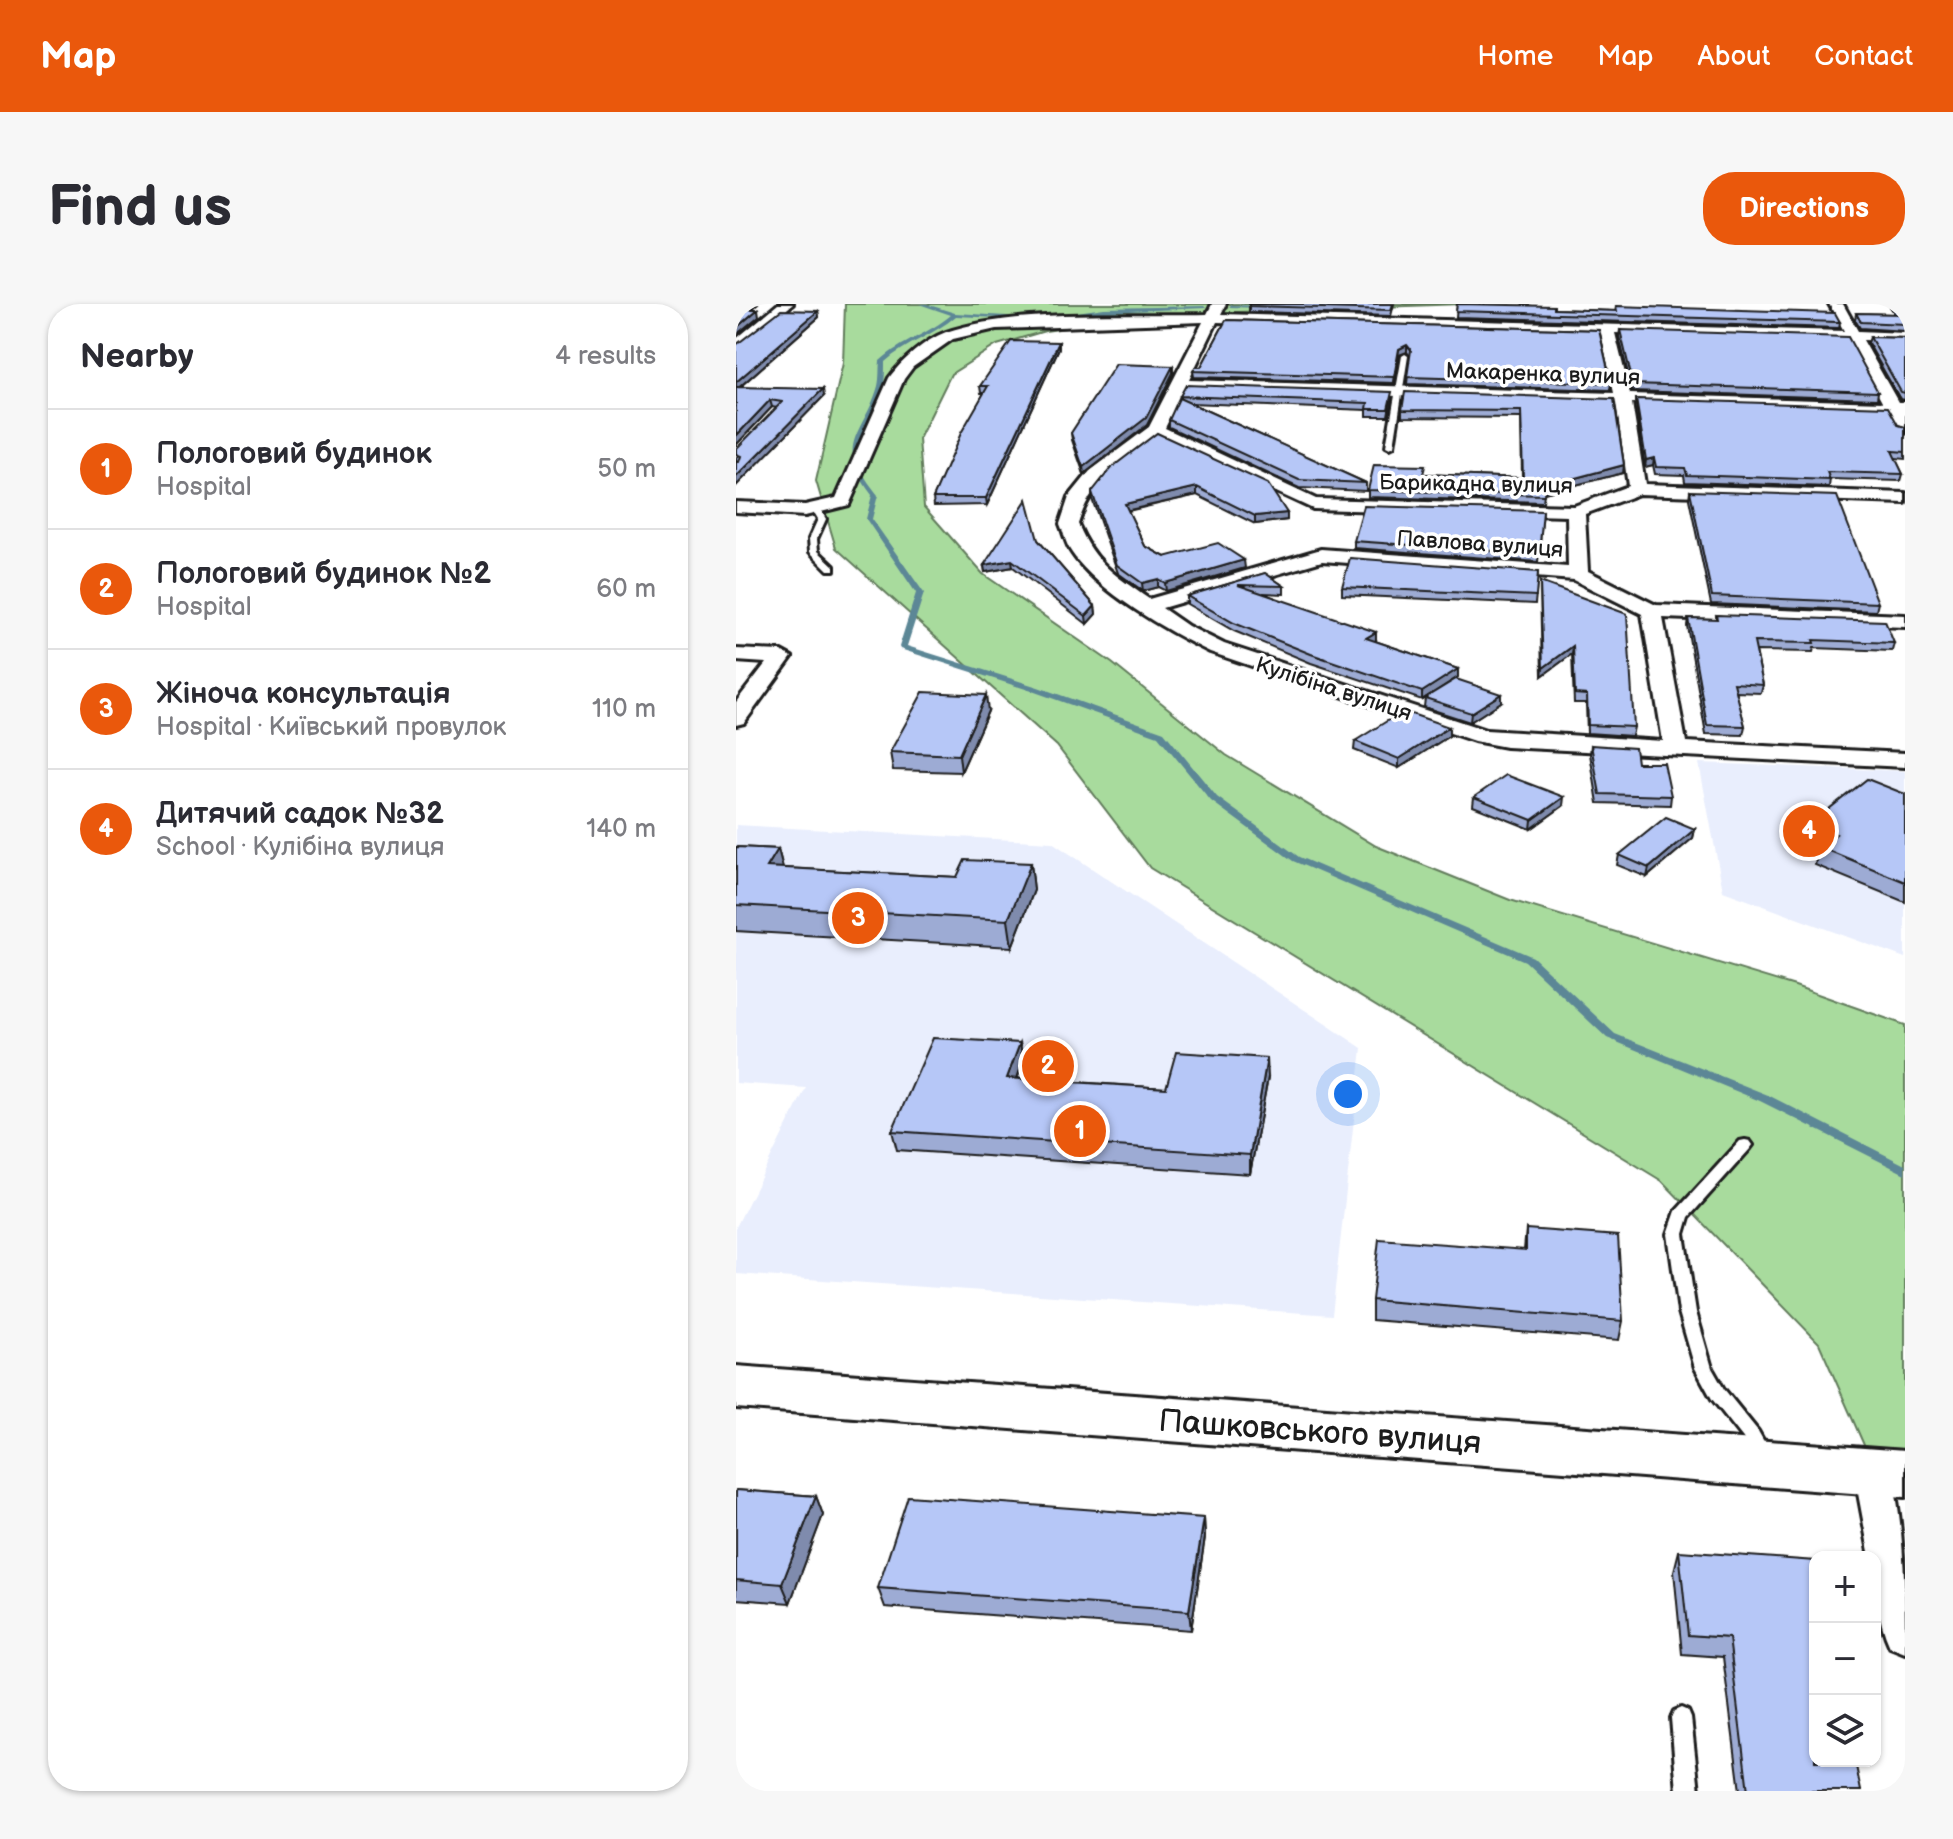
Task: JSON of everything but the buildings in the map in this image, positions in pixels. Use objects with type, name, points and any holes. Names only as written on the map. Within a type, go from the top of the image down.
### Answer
[{"type":"street","points":[[736,346],[786,304]]},
{"type":"street","points":[[1836,304],[1852,335],[1899,406],[1905,428]]},
{"type":"street","points":[[736,507],[816,509],[833,507],[843,501],[897,378],[908,364],[948,336],[969,329],[1024,322],[1216,311],[1607,329],[1905,337]]},
{"type":"street","name":"Кулібіна вулиця","points":[[1216,311],[1156,430],[1096,475],[1078,497],[1069,524],[1080,551],[1104,576],[1181,630],[1217,648],[1482,736],[1530,743],[1905,760]]},
{"type":"street","points":[[1607,329],[1623,398],[1637,489]]},
{"type":"street","name":"Макаренка вулиця","points":[[1179,384],[1899,406]]},
{"type":"street","name":"Барикадна вулиця","points":[[1156,430],[1313,504],[1576,511],[1637,489],[1905,498]]},
{"type":"street","points":[[1313,504],[1319,542]]},
{"type":"street","points":[[1576,511],[1578,574]]},
{"type":"street","name":"Павлова вулиця","points":[[1146,606],[1319,542],[1578,574],[1652,611],[1905,621]]},
{"type":"street","points":[[1652,611],[1676,750]]},
{"type":"street","points":[[736,655],[781,657],[736,718]]},
{"type":"street","name":"Пашковського вулиця","points":[[736,1387],[1889,1473]]},
{"type":"street","points":[[1889,1473],[1905,1633]]},
{"type":"lane","points":[[1390,446],[1405,356]]},
{"type":"lane","points":[[816,509],[822,519],[813,539],[814,552],[831,568]]},
{"type":"lane","points":[[1745,1145],[1682,1215],[1676,1234],[1698,1352],[1713,1386],[1754,1437],[1766,1464]]},
{"type":"lane","points":[[1681,1718],[1688,1791]]},
{"type":"shaded area","points":[[1699,763],[1905,771],[1905,958],[1723,891]]},
{"type":"shaded area","points":[[736,825],[1052,842],[1362,1048],[1332,1315],[736,1274],[736,1227],[806,1088],[736,1083]]},
{"type":"green space","points":[[845,304],[1463,304],[1156,315],[1045,331],[997,345],[951,374],[919,439],[924,507],[983,574],[1112,663],[1226,755],[1376,846],[1510,900],[1795,986],[1905,1025],[1905,1463],[1871,1461],[1819,1343],[1662,1181],[1150,868],[1057,746],[836,548],[816,481],[843,363]]},
{"type":"waterway","points":[[921,304],[955,314]]},
{"type":"waterway","points":[[1231,306],[1263,307]]},
{"type":"waterway","points":[[1053,316],[1104,310],[1204,307]]},
{"type":"waterway","points":[[955,314],[1021,317]]},
{"type":"waterway","points":[[955,314],[938,327],[900,347],[882,362],[880,389],[857,440],[855,453],[858,468],[875,495],[869,519],[920,593],[903,647],[1161,734],[1214,799],[1296,859],[1529,959],[1611,1036],[1764,1098],[1905,1170]]},
{"type":"place","name":"Дитячий садок №32","points":[[1809,831]]},
{"type":"place","name":"Жіноча консультація","points":[[858,918]]},
{"type":"place","name":"Пологовий будинок №2","points":[[1048,1066]]},
{"type":"place","name":"Пологовий будинок","points":[[1080,1131]]}]
